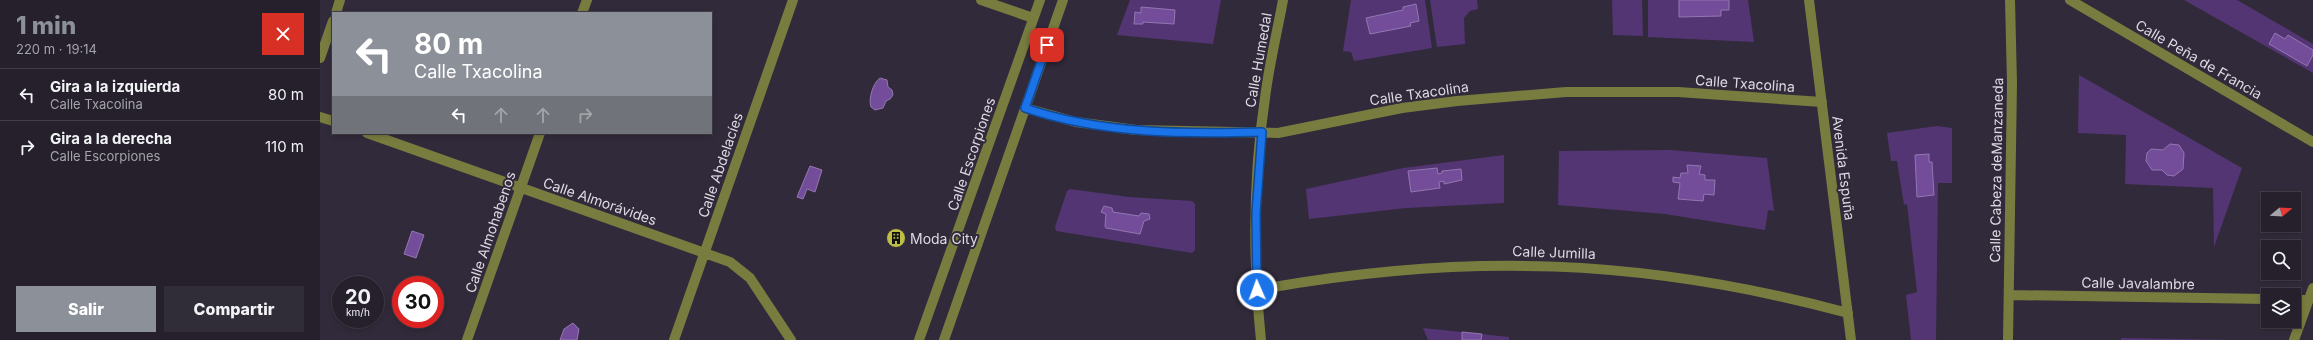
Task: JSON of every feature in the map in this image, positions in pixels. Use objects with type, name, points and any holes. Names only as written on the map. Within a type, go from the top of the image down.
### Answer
[{"type":"street","points":[[336,12],[340,0]]},
{"type":"street","points":[[582,12],[587,0]]},
{"type":"street","name":"Calle Abdelacíes","points":[[674,340],[793,0]]},
{"type":"street","points":[[981,0],[1033,18]]},
{"type":"street","name":"Calle Escorpiones","points":[[919,340],[1040,0]]},
{"type":"street","points":[[944,340],[1063,0]]},
{"type":"street","name":"Calle Humedal","points":[[1260,340],[1257,290],[1256,213],[1264,99],[1283,0]]},
{"type":"street","name":"Avenida Espuña","points":[[1809,0],[1852,340]]},
{"type":"street","name":"Calle Cabeza deManzaneda","points":[[2008,340],[2012,83],[2010,0]]},
{"type":"street","name":"Calle Peña de Francia","points":[[2070,0],[2313,142]]},
{"type":"street","points":[[320,58],[332,24]]},
{"type":"street","name":"Calle Txacolina","points":[[1025,108],[1076,122],[1136,130],[1220,133],[1285,133],[1348,118],[1457,101],[1566,92],[1678,92],[1822,102]]},
{"type":"street","points":[[320,116],[332,121]]},
{"type":"street","name":"Calle Almorávides","points":[[370,134],[730,262],[750,278],[791,340]]},
{"type":"street","name":"Calle Almohabenos","points":[[467,340],[540,134]]},
{"type":"street","name":"Calle Jumilla","points":[[1257,290],[1353,274],[1440,266],[1506,264],[1574,266],[1624,270],[1740,287],[1848,313]]},
{"type":"street","points":[[2294,340],[2313,288]]},
{"type":"street","name":"Calle Javalambre","points":[[2008,295],[2261,299]]},
{"type":"street","points":[[2301,300],[2308,300]]},
{"type":"shaded area","points":[[1130,0],[1221,0],[1213,44],[1117,35]]},
{"type":"shaded area","points":[[1351,0],[1425,0],[1432,48],[1354,61],[1351,52],[1343,51]]},
{"type":"shaded area","points":[[1430,0],[1477,0],[1478,9],[1470,11],[1464,18],[1465,44],[1437,47]]},
{"type":"shaded area","points":[[1612,0],[1642,0],[1643,36],[1613,35]]},
{"type":"shaded area","points":[[1648,0],[1748,0],[1754,42],[1648,37]]},
{"type":"shaded area","points":[[1679,0],[1729,0],[1729,10],[1721,10],[1721,16],[1679,17]]},
{"type":"shaded area","points":[[2184,0],[2237,0],[2313,44],[2313,73]]},
{"type":"shaded area","points":[[1416,4],[1419,21],[1410,23],[1411,26],[1370,34],[1366,18],[1403,10],[1403,7]]},
{"type":"shaded area","points":[[1141,7],[1175,10],[1174,24],[1143,22],[1143,24],[1134,24],[1135,12],[1141,13]]},
{"type":"shaded area","points":[[2275,33],[2285,39],[2288,35],[2313,50],[2313,55],[2307,66],[2269,44]]},
{"type":"shaded area","points":[[2079,75],[2242,168],[2214,247],[2213,188],[2125,184],[2126,135],[2078,133]]},
{"type":"shaded area","points":[[880,78],[887,80],[888,87],[892,90],[893,95],[886,101],[883,108],[875,110],[870,104],[871,96],[873,87]]},
{"type":"shaded area","points":[[1937,126],[1952,128],[1952,183],[1938,183],[1936,340],[1911,340],[1906,295],[1917,292],[1907,204],[1904,205],[1897,161],[1891,161],[1887,133]]},
{"type":"shaded area","points":[[2170,144],[2179,145],[2184,153],[2183,169],[2174,176],[2167,175],[2162,170],[2152,170],[2146,161],[2147,153],[2151,149],[2163,150]]},
{"type":"shaded area","points":[[1670,150],[1767,158],[1774,211],[1768,210],[1765,230],[1665,214],[1558,205],[1559,151]]},
{"type":"shaded area","points":[[1929,154],[1929,162],[1932,162],[1934,195],[1917,197],[1915,155]]},
{"type":"shaded area","points":[[1504,155],[1504,203],[1406,208],[1309,219],[1306,189],[1403,168]]},
{"type":"shaded area","points":[[1687,165],[1701,166],[1699,174],[1705,175],[1705,180],[1715,180],[1714,195],[1704,194],[1703,201],[1678,199],[1680,183],[1673,182],[1673,177],[1680,178],[1681,173],[1688,173]]},
{"type":"shaded area","points":[[810,166],[822,170],[815,192],[807,189],[803,199],[797,197]]},
{"type":"shaded area","points":[[1437,168],[1438,174],[1442,173],[1442,171],[1461,169],[1462,180],[1444,184],[1444,181],[1439,182],[1440,188],[1411,192],[1408,171]]},
{"type":"shaded area","points":[[1070,189],[1129,197],[1192,201],[1195,204],[1195,250],[1192,253],[1056,231],[1055,227],[1067,191]]},
{"type":"shaded area","points":[[1104,206],[1112,208],[1113,212],[1139,216],[1141,213],[1149,214],[1150,219],[1144,221],[1140,234],[1106,228],[1106,214],[1101,212]]},
{"type":"shaded area","points":[[412,231],[424,235],[416,258],[404,254]]},
{"type":"shaded area","points":[[573,323],[579,329],[577,340],[560,340],[564,329]]},
{"type":"shaded area","points":[[1423,328],[1509,337],[1509,340],[1428,340]]},
{"type":"shaded area","points":[[1462,332],[1482,334],[1481,340],[1462,340]]},
{"type":"shaded area","points":[[2121,338],[2234,340],[2121,340]]},
{"type":"place","name":"Moda City","points":[[896,238]]},
{"type":"route","points":[[1047,45],[1025,108],[1076,122],[1106,127],[1178,132],[1262,132],[1256,213],[1257,290]]}]
